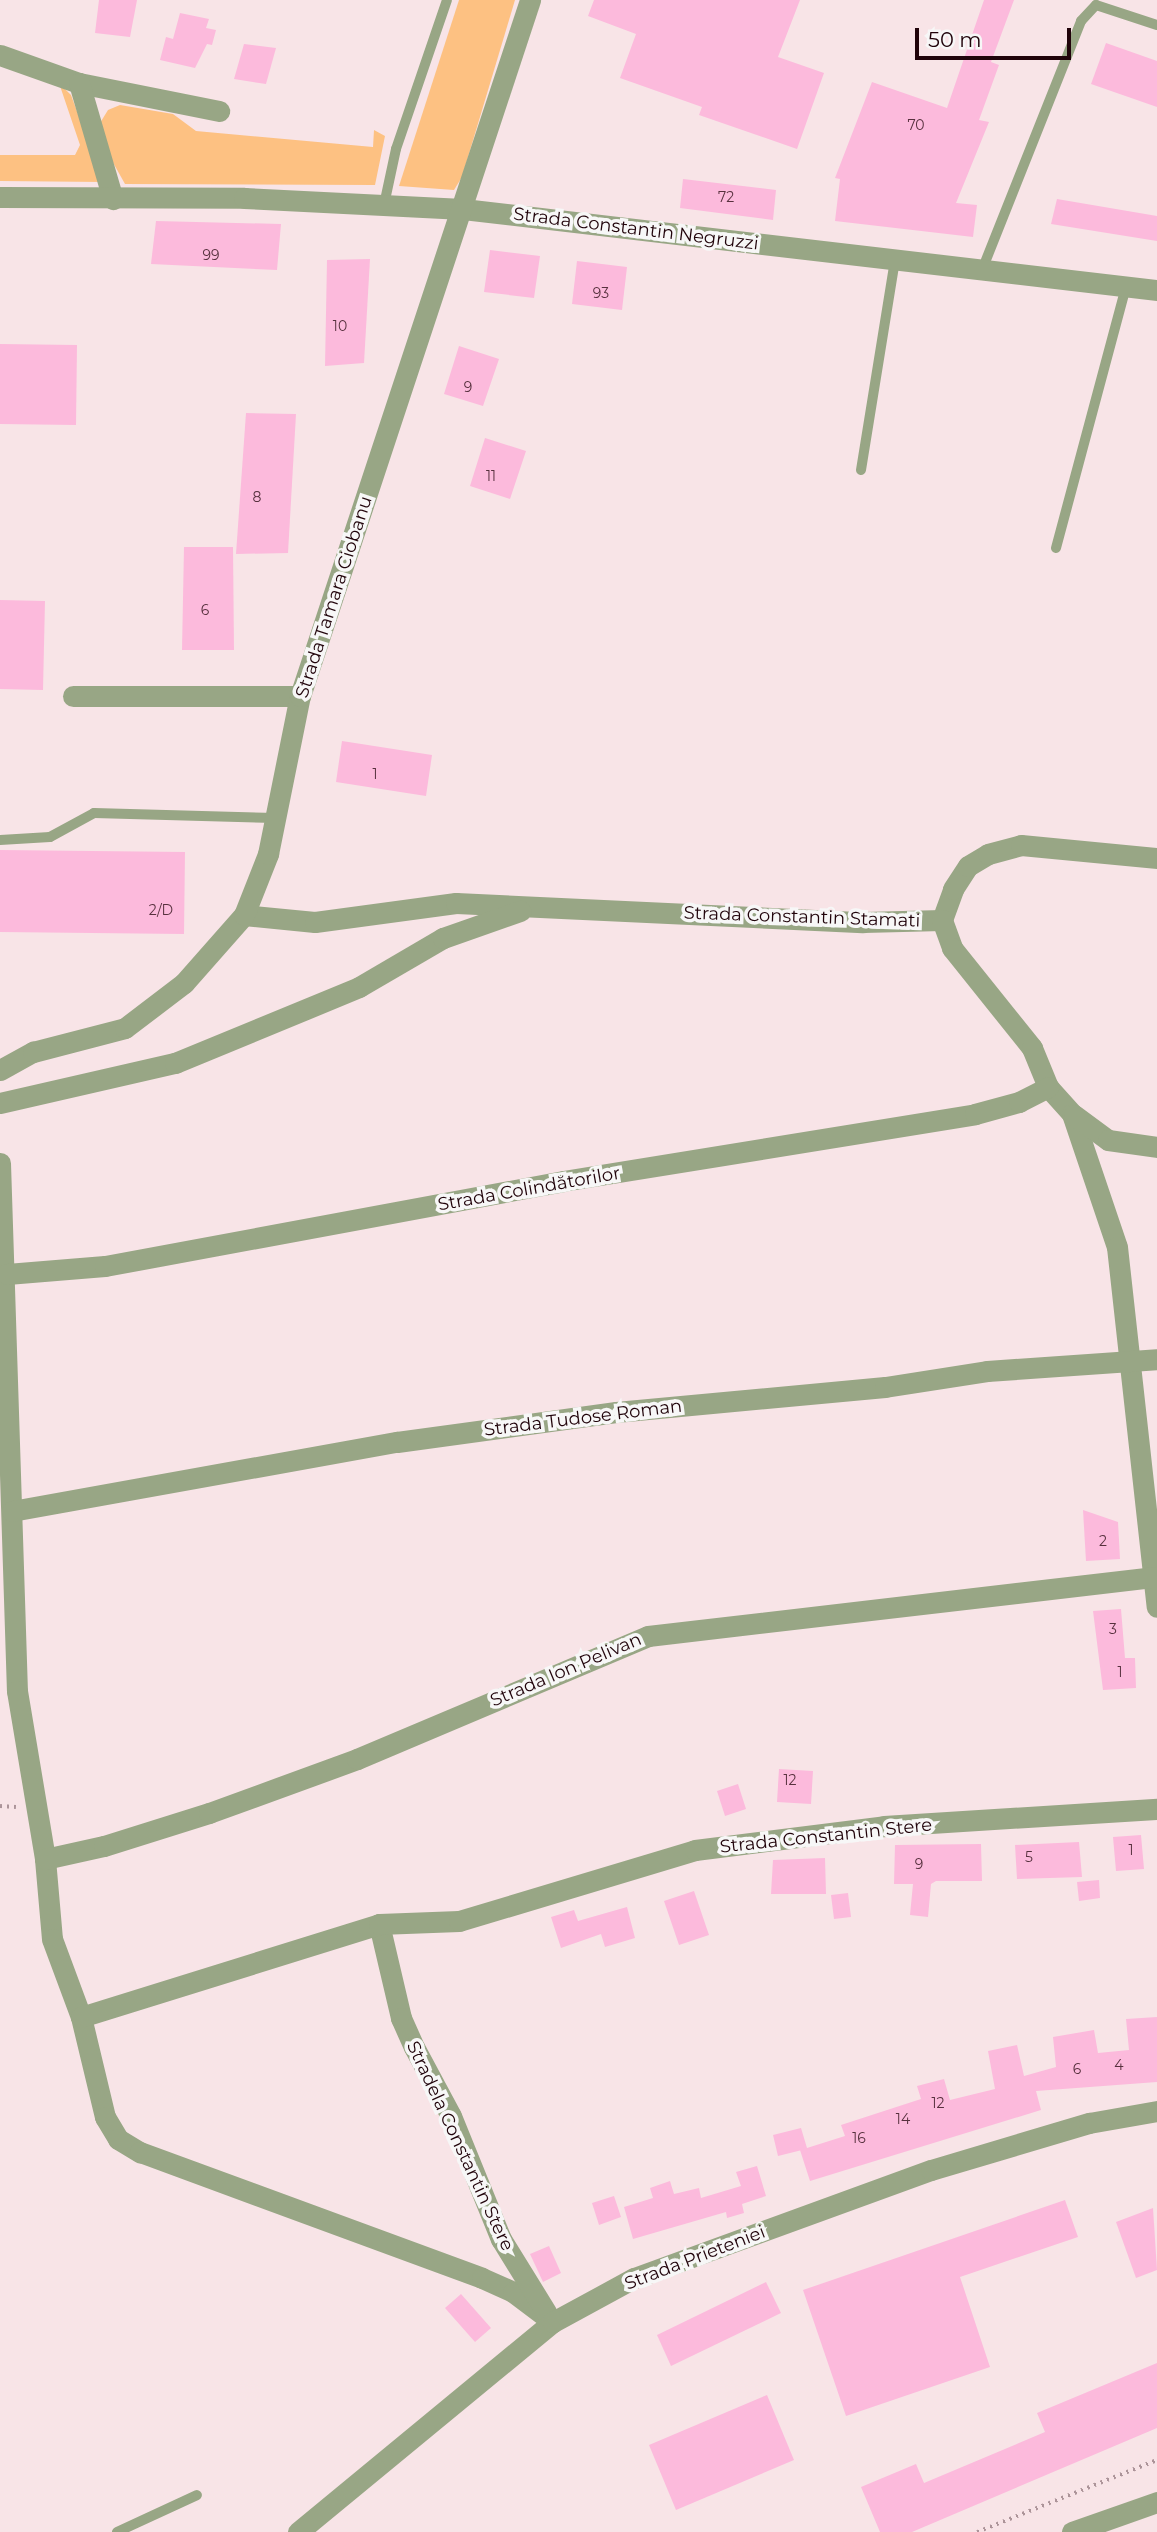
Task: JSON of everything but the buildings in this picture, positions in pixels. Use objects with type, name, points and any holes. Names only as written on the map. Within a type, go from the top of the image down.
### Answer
[{"type":"street","name":"Strada Tamara Ciobanu","points":[[0,1069],[33,1052],[125,1028],[184,984],[244,915],[268,854],[300,696],[530,0]]},
{"type":"street","points":[[0,55],[79,83],[219,111]]},
{"type":"street","points":[[79,83],[113,199]]},
{"type":"street","name":"Strada Constantin Negruzzi","points":[[0,197],[244,198],[463,209],[1157,290]]},
{"type":"street","points":[[73,696],[300,696]]},
{"type":"street","name":"Strada Constantin Stamati","points":[[244,915],[315,922],[456,902],[863,922],[942,920],[953,889],[968,866],[988,854],[1021,845],[1157,858]]},
{"type":"street","name":"Strada Constantin Stamati","points":[[0,1103],[175,1063],[359,987],[443,938],[533,906]]},
{"type":"street","points":[[942,920],[952,948],[1032,1048],[1048,1087],[1072,1114],[1108,1140],[1157,1147]]},
{"type":"street","name":"Strada Colindătorilor","points":[[7,1274],[105,1266],[563,1181],[975,1114],[1019,1102],[1048,1087]]},
{"type":"street","points":[[1072,1114],[1117,1247],[1157,1607]]},
{"type":"street","points":[[0,1163],[7,1274],[17,1691],[45,1859],[52,1938],[81,2017],[96,2088],[118,2139],[140,2152],[482,2278],[513,2292],[553,2322]]},
{"type":"street","name":"Strada Tudose Roman","points":[[12,1511],[397,1442],[616,1412],[773,1399],[1130,1357],[1157,1359]]},
{"type":"street","name":"Strada Ion Pelivan","points":[[45,1859],[196,1817],[345,1763],[648,1636],[1153,1577]]},
{"type":"street","name":"Strada Constantin Stere","points":[[379,1924],[459,1921],[695,1850],[784,1836],[1157,1809]]},
{"type":"street","points":[[81,2017],[379,1924]]},
{"type":"street","name":"Stradela Constantin Stere","points":[[379,1924],[401,2018],[451,2116],[501,2239],[553,2322]]},
{"type":"street","name":"Strada Prieteniei","points":[[298,2532],[553,2322],[634,2278],[931,2170],[1088,2123],[1157,2111]]},
{"type":"street","points":[[1072,2532],[1157,2502]]},
{"type":"lane","points":[[384,205],[396,149],[447,0]]},
{"type":"lane","points":[[982,270],[1081,21],[1096,5],[1157,25]]},
{"type":"lane","points":[[861,470],[895,260]]},
{"type":"lane","points":[[1056,548],[1126,286]]},
{"type":"lane","points":[[0,840],[50,837],[94,813],[276,818]]},
{"type":"lane","points":[[117,2532],[197,2495]]},
{"type":"path","points":[[977,2532],[1157,2460]]},
{"type":"shaded area","points":[[459,0],[515,0],[462,177],[454,190],[399,186]]},
{"type":"shaded area","points":[[59,83],[71,95],[103,182],[0,181],[0,155],[75,155],[80,145]]},
{"type":"shaded area","points":[[120,105],[173,114],[196,131],[373,147],[374,130],[385,136],[375,185],[125,184],[106,150],[100,123],[108,110]]}]
